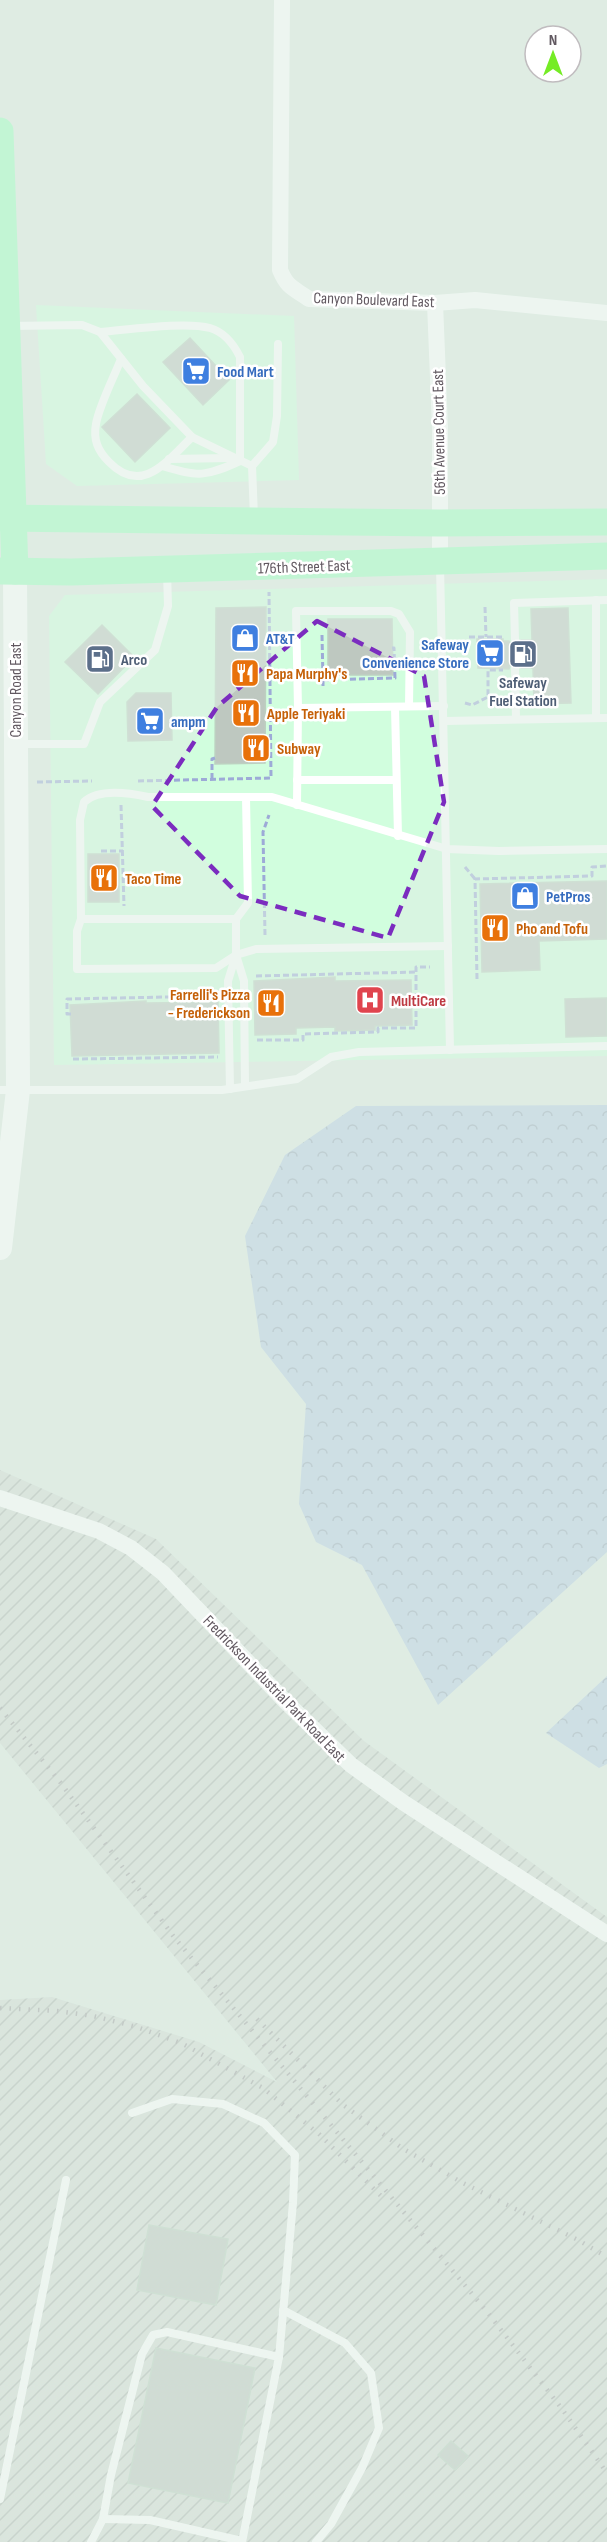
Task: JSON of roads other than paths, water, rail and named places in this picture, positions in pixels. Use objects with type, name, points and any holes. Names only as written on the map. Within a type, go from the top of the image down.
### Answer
[{"type":"main road","name":"Canyon Road East","points":[[0,132],[7,326],[7,571],[16,744],[9,1090],[0,1248]]},
{"type":"main road","points":[[7,518],[607,522]]},
{"type":"main road","name":"176th Street East","points":[[7,571],[166,569],[607,556]]},
{"type":"street","name":"Canyon Boulevard East","points":[[282,0],[280,270],[285,282],[293,291],[309,299],[435,303],[475,300],[607,313]]},
{"type":"street","name":"56th Avenue Court East","points":[[435,303],[440,428],[440,562]]},
{"type":"street","name":"Fredrickson Industrial Park Road East","points":[[0,1498],[99,1530],[131,1548],[163,1573],[284,1700],[351,1765],[404,1803],[607,1934]]},
{"type":"lane","points":[[7,326],[82,325],[100,332],[194,326],[210,328],[221,333],[235,347],[240,357],[237,459]]},
{"type":"lane","points":[[100,332],[121,359],[192,436],[252,466]]},
{"type":"lane","points":[[254,520],[252,466],[273,442],[277,416],[278,344]]},
{"type":"lane","points":[[121,359],[96,422],[95,437],[100,452],[120,473],[133,477],[150,474],[162,466],[192,436]]},
{"type":"lane","points":[[169,459],[237,459]]},
{"type":"lane","points":[[162,466],[190,474],[211,474],[237,459]]},
{"type":"lane","points":[[440,562],[450,1050]]},
{"type":"lane","points":[[16,744],[84,744],[100,702],[155,650],[168,606],[166,569]]},
{"type":"lane","points":[[596,600],[596,718]]},
{"type":"lane","points":[[510,641],[514,603],[607,600]]},
{"type":"lane","points":[[297,805],[296,611],[391,611],[399,614],[410,632],[409,706]]},
{"type":"lane","points":[[511,669],[516,719]]},
{"type":"lane","points":[[298,708],[444,706]]},
{"type":"lane","points":[[395,707],[398,836]]},
{"type":"lane","points":[[445,721],[607,718]]},
{"type":"lane","points":[[297,780],[396,780]]},
{"type":"lane","points":[[448,946],[256,949],[236,955],[216,968],[77,969],[77,931],[81,919],[80,820],[84,802],[97,795],[272,797],[447,849],[499,851],[607,849]]},
{"type":"lane","points":[[245,1086],[244,981],[236,955],[236,919],[248,903],[246,797]]},
{"type":"lane","points":[[81,919],[236,919]]},
{"type":"lane","points":[[230,1089],[228,981],[236,955]]},
{"type":"lane","points":[[9,1090],[230,1089],[297,1079],[331,1057],[359,1052],[607,1046]]},
{"type":"lane","points":[[103,2519],[150,2520],[242,2541],[279,2357],[295,2155],[264,2123],[223,2104],[172,2099],[132,2113]]},
{"type":"lane","points":[[0,2499],[66,2180]]},
{"type":"lane","points":[[283,2310],[345,2343],[371,2373],[378,2417],[379,2428],[362,2468],[331,2524],[316,2542]]},
{"type":"lane","points":[[91,2542],[103,2519],[111,2475],[142,2354],[153,2336],[166,2332],[279,2357]]},
{"type":"railway","points":[[0,1708],[60,1782],[174,1937],[488,2313],[562,2409],[607,2473]]},
{"type":"railway","points":[[0,2008],[57,2011],[93,2016],[137,2027],[183,2044],[263,2088],[319,2134],[382,2197]]},
{"type":"railway","points":[[257,2019],[342,2104],[402,2148],[461,2182],[578,2240],[607,2257]]},
{"type":"place","name":"Food Mart","points":[[196,371]]},
{"type":"place","name":"AT&T","points":[[245,638]]},
{"type":"place","name":"Safeway Convenience Store","points":[[490,653]]},
{"type":"place","name":"Safeway Fuel Station","points":[[523,654]]},
{"type":"place","name":"Arco","points":[[100,659]]},
{"type":"place","name":"Papa Murphy's","points":[[245,673]]},
{"type":"place","name":"Apple Teriyaki","points":[[246,713]]},
{"type":"place","name":"ampm","points":[[150,721]]},
{"type":"place","name":"Subway","points":[[256,748]]},
{"type":"place","name":"Taco Time","points":[[104,878]]},
{"type":"place","name":"PetPros","points":[[525,896]]},
{"type":"place","name":"Pho and Tofu","points":[[495,928]]},
{"type":"place","name":"MultiCare","points":[[370,1000]]},
{"type":"place","name":"Farrelli's Pizza - Frederickson","points":[[271,1003]]}]
